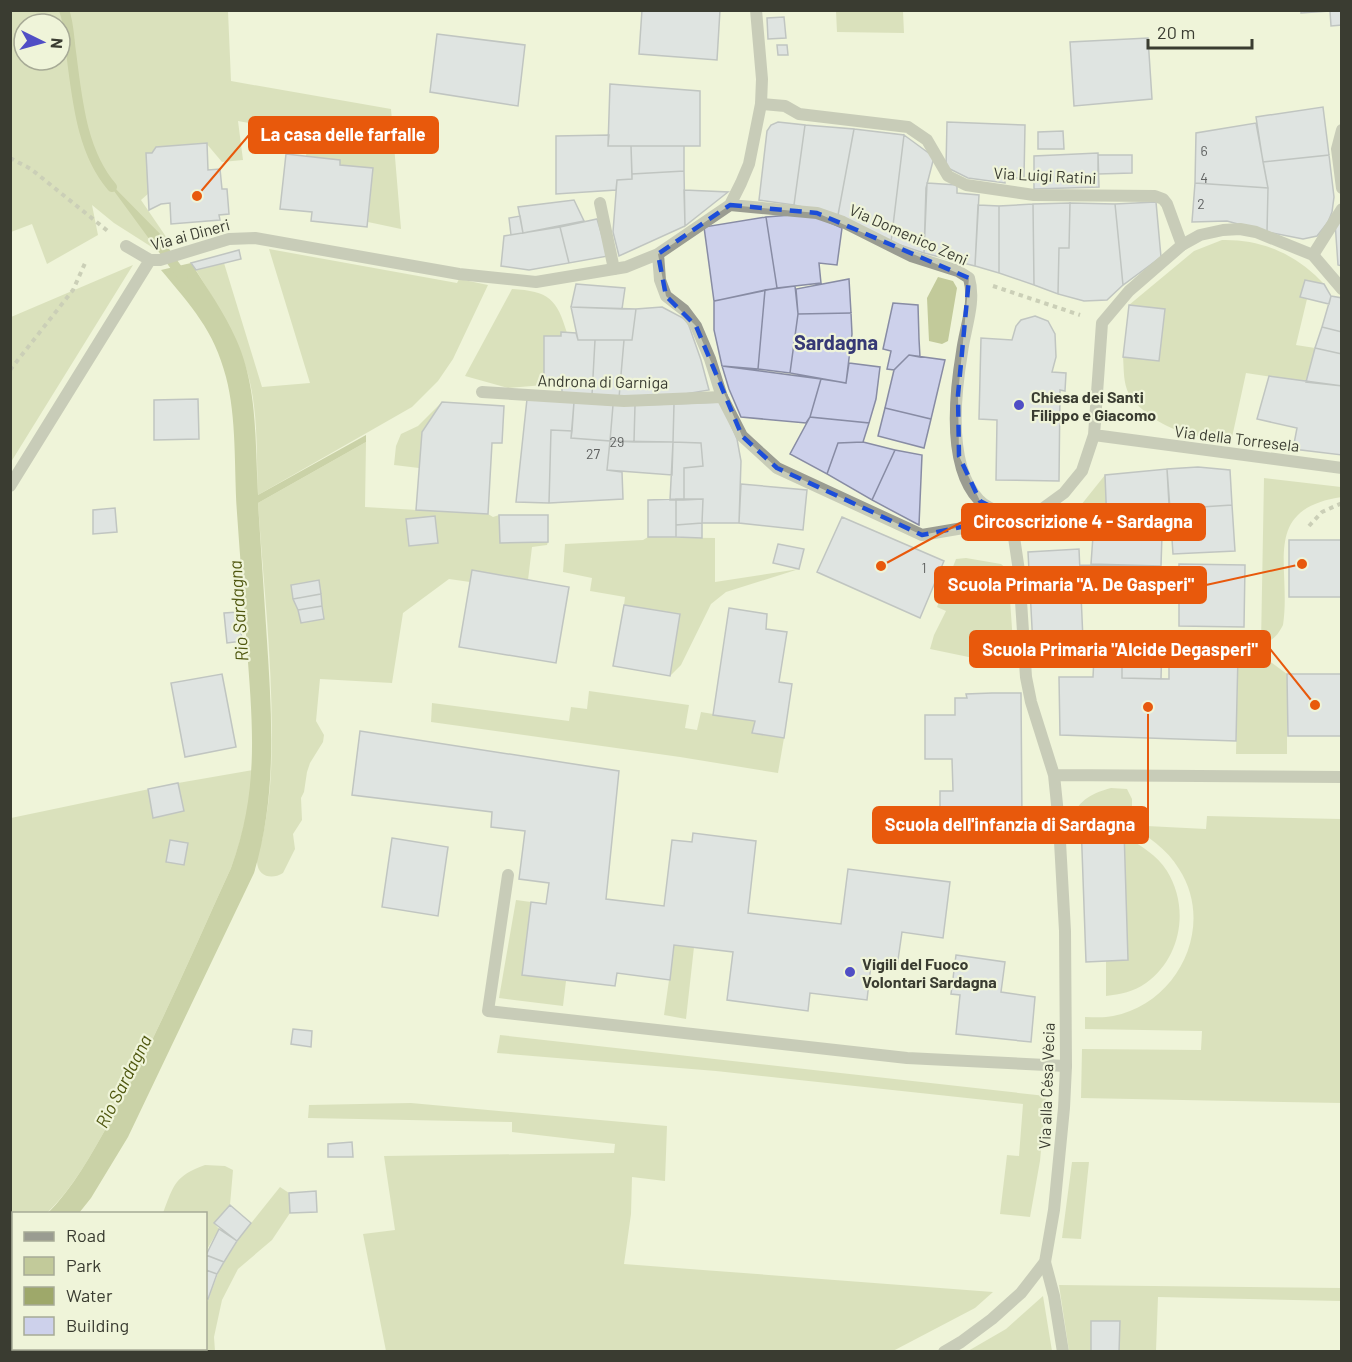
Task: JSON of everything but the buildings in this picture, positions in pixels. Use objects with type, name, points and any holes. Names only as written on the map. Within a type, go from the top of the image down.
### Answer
[{"type":"street","points":[[730,205],[749,164],[761,104],[762,79],[756,10]]},
{"type":"street","name":"Via Luigi Ratini","points":[[761,104],[785,106],[798,114],[908,127],[927,140],[948,176],[966,185],[1034,195],[1155,196],[1167,204],[1182,245]]},
{"type":"street","points":[[1341,130],[1337,149],[1341,188]]},
{"type":"street","points":[[600,203],[614,269]]},
{"type":"street","name":"Via ai Dineri","points":[[10,486],[155,260],[182,255],[229,239],[255,238],[459,274],[536,282],[626,267],[658,254],[730,205]]},
{"type":"street","name":"Via Domenico Zeni","points":[[730,205],[817,213],[843,222],[911,256],[969,278]]},
{"type":"street","points":[[1313,255],[1341,209]]},
{"type":"street","points":[[658,254],[660,280],[666,296],[684,310],[696,326],[722,397],[742,435],[777,468],[922,535],[1042,509],[1064,494],[1082,471],[1094,435],[1102,322],[1118,302],[1182,245],[1200,235],[1222,230],[1240,230],[1266,236],[1313,255],[1341,289]]},
{"type":"street","points":[[126,246],[155,260]]},
{"type":"street","points":[[969,278],[972,291],[962,353],[956,427],[959,456],[964,476],[980,501],[991,509],[1011,517]]},
{"type":"street","name":"Androna di Garniga","points":[[482,392],[624,401],[722,397]]},
{"type":"street","name":"Via della Torresela","points":[[1094,435],[1341,468]]},
{"type":"street","name":"Via alla Césa Vècia","points":[[944,1352],[962,1342],[992,1319],[1021,1293],[1045,1262],[1054,1210],[1066,1066],[1062,858],[1054,775],[1031,702],[1026,677],[1019,571],[1011,517]]},
{"type":"street","points":[[1054,775],[1341,777]]},
{"type":"street","points":[[508,875],[488,1011],[907,1058],[1066,1066]]},
{"type":"street","points":[[1045,1262],[1054,1296],[1063,1352]]},
{"type":"path","points":[[10,158],[31,170],[126,246]]},
{"type":"path","points":[[10,369],[73,290],[86,261]]},
{"type":"path","points":[[969,278],[1102,322]]},
{"type":"path","points":[[1309,526],[1322,512],[1341,504]]},
{"type":"highlighted area","points":[[730,205],[817,213],[843,222],[969,278],[958,395],[959,456],[980,501],[1011,517],[922,535],[777,468],[742,436],[696,326],[666,296],[658,254]]},
{"type":"green space","points":[[11,11],[228,11],[231,81],[391,109],[401,229],[368,222],[373,168],[340,165],[340,160],[306,156],[309,134],[238,121],[243,160],[222,162],[206,143],[156,147],[152,153],[146,153],[149,193],[141,200],[173,247],[158,251],[114,223],[92,205],[98,235],[47,264],[32,224],[11,232]]},
{"type":"green space","points":[[836,11],[903,11],[904,33],[837,32]]},
{"type":"green space","points":[[1222,240],[1251,242],[1278,251],[1291,257],[1324,284],[1305,281],[1300,297],[1307,299],[1296,345],[1315,348],[1306,382],[1246,373],[1231,442],[1177,430],[1148,414],[1137,405],[1127,390],[1123,357],[1159,361],[1165,309],[1129,305],[1194,251]]},
{"type":"green space","points":[[269,249],[457,283],[459,279],[488,285],[453,359],[438,381],[412,407],[258,495],[255,415],[246,368],[231,330],[196,270],[224,263],[262,387],[310,383]]},
{"type":"green space","points":[[133,265],[11,462],[11,317]]},
{"type":"green space","points":[[938,277],[953,281],[957,288],[948,341],[942,344],[929,341],[927,298]]},
{"type":"green space","points":[[512,289],[535,292],[550,299],[559,312],[567,333],[561,332],[561,336],[544,336],[544,385],[508,388],[465,376]]},
{"type":"green space","points":[[442,402],[422,432],[419,468],[394,465],[396,446],[401,434],[418,426]]},
{"type":"green space","points":[[366,442],[365,507],[488,514],[493,517],[499,515],[500,543],[548,542],[547,545],[532,547],[528,580],[472,570],[470,582],[449,579],[403,613],[392,683],[320,679],[316,721],[324,735],[323,742],[307,772],[301,798],[302,820],[293,834],[295,849],[283,873],[270,877],[260,871],[257,859],[270,788],[272,739],[272,705],[258,503]]},
{"type":"green space","points":[[1105,475],[1107,525],[1065,525]]},
{"type":"green space","points":[[1264,478],[1341,487],[1342,497],[1316,504],[1299,514],[1289,527],[1285,544],[1283,625],[1274,638],[1261,644]]},
{"type":"green space","points":[[648,537],[715,538],[715,582],[799,569],[726,592],[711,604],[681,665],[670,676],[680,614],[624,605],[625,597],[590,591],[592,578],[563,572],[565,544],[643,540]]},
{"type":"green space","points":[[966,558],[1001,564],[1008,570],[1014,658],[1007,665],[930,649],[946,611],[937,607],[956,559]]},
{"type":"green space","points":[[1260,654],[1287,674],[1287,754],[1236,754],[1238,655]]},
{"type":"green space","points":[[589,691],[689,705],[685,728],[697,730],[701,712],[755,721],[753,733],[784,738],[778,773],[431,722],[432,703],[569,721],[571,707],[587,709]]},
{"type":"green space","points":[[253,770],[245,820],[231,868],[142,1061],[95,1147],[81,1171],[48,1212],[12,1212],[11,1250],[11,818],[178,783]]},
{"type":"green space","points":[[1111,788],[1127,789],[1132,799],[1132,814],[1080,813],[1074,818],[1083,802]]},
{"type":"green space","points":[[1207,816],[1341,819],[1341,1103],[1081,1098],[1082,1049],[1201,1050],[1202,1031],[1085,1029],[1085,1017],[1113,1016],[1136,1009],[1156,996],[1172,979],[1184,959],[1192,937],[1193,914],[1189,891],[1179,869],[1156,843],[1127,825],[1206,829]]},
{"type":"green space","points":[[1124,836],[1153,855],[1163,865],[1174,885],[1180,916],[1174,946],[1158,973],[1137,989],[1106,996],[1106,961],[1128,959]]},
{"type":"green space","points":[[516,900],[531,902],[522,975],[566,981],[563,1006],[499,998]]},
{"type":"green space","points":[[674,945],[694,947],[686,1019],[664,1015]]},
{"type":"green space","points":[[500,1035],[1046,1096],[1040,1161],[1030,1217],[1000,1214],[1007,1155],[1019,1156],[1023,1104],[716,1071],[497,1053]]},
{"type":"green space","points":[[411,1103],[667,1126],[665,1181],[632,1177],[631,1214],[624,1264],[993,1292],[975,1308],[893,1351],[386,1351],[363,1234],[395,1230],[384,1156],[614,1153],[615,1144],[512,1132],[512,1122],[308,1118],[309,1105]]},
{"type":"green space","points":[[1072,1162],[1089,1162],[1081,1239],[1062,1238]]},
{"type":"green space","points":[[205,1165],[225,1166],[233,1170],[230,1205],[214,1223],[219,1229],[207,1249],[207,1212],[163,1212],[177,1182]]},
{"type":"green space","points":[[280,1187],[289,1193],[290,1213],[272,1240],[238,1269],[222,1300],[214,1337],[215,1351],[198,1351],[207,1350],[207,1302],[219,1271],[240,1237]]},
{"type":"green space","points":[[1059,1285],[1341,1288],[1341,1301],[1158,1297],[1156,1351],[1069,1351]]},
{"type":"green space","points":[[1043,1296],[1052,1351],[968,1351],[1006,1329]]},
{"type":"water","points":[[103,176],[173,247],[158,251]]},
{"type":"water","points":[[191,263],[215,300],[236,339],[243,357],[252,396],[258,495],[366,435],[366,442],[258,503],[270,699],[271,757],[266,816],[254,873],[128,1137],[91,1198],[80,1212],[49,1212],[73,1182],[109,1123],[173,997],[231,868],[240,840],[250,786],[251,706],[230,393],[221,360],[208,332],[192,307],[161,270]]},
{"type":"waterway","name":"Rio Sardagna","points":[[64,10],[82,123],[93,157],[112,187]]},
{"type":"waterway","name":"Rio Sardagna","points":[[155,238],[183,277]]},
{"type":"place","name":"La casa delle farfalle","points":[[197,196]]},
{"type":"place","name":"Chiesa dei Santi Filippo e Giacomo","points":[[1019,405]]},
{"type":"place","name":"Scuola Primaria \"A. De Gasperi\"","points":[[1302,564]]},
{"type":"place","name":"Circoscrizione 4 - Sardagna","points":[[881,566]]},
{"type":"place","name":"Scuola Primaria \"Alcide Degasperi\"","points":[[1315,705]]},
{"type":"place","name":"Scuola dell'infanzia di Sardagna","points":[[1148,707]]},
{"type":"place","name":"Vigili del Fuoco Volontari Sardagna","points":[[850,972]]},
{"type":"district","name":"Sardagna","points":[[836,342]]}]
